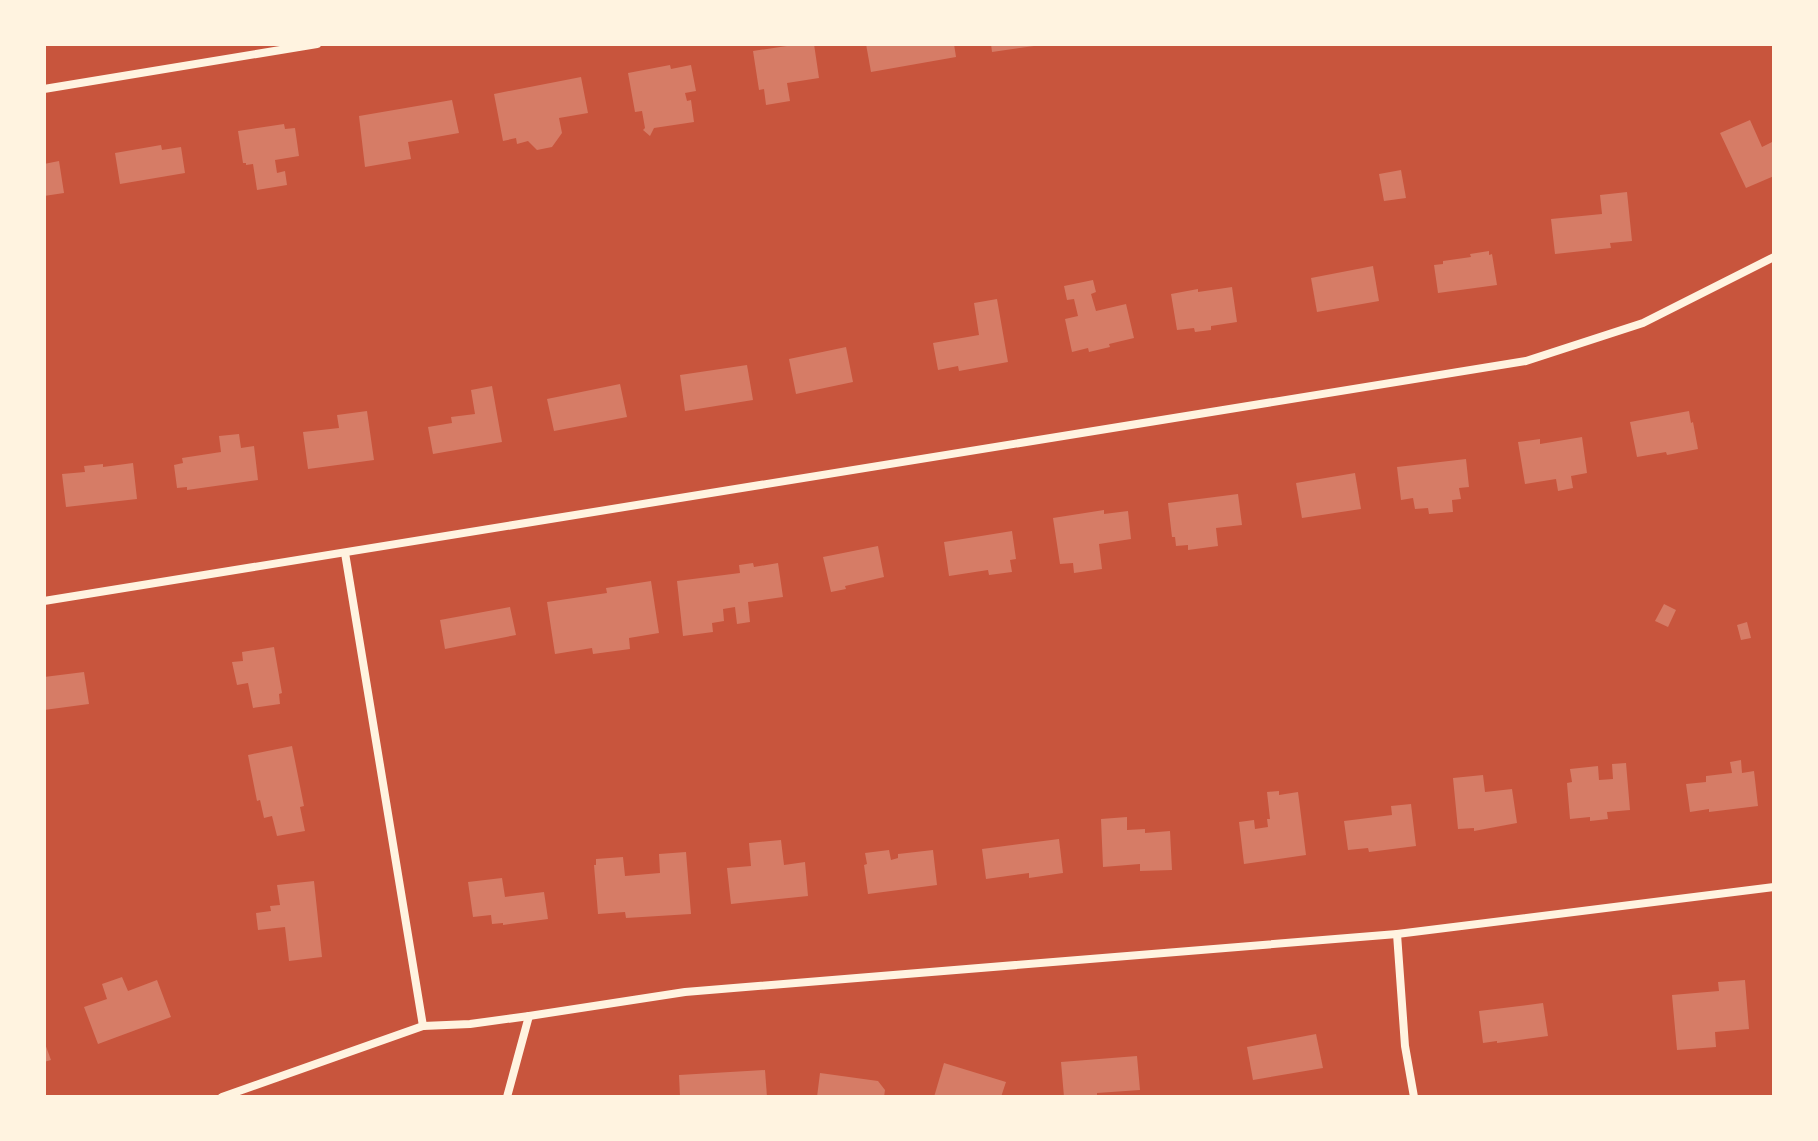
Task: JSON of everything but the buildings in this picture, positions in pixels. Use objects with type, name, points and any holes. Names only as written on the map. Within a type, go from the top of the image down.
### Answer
[{"type":"street","points":[[44,89],[317,44]]},
{"type":"street","points":[[44,601],[1526,361],[1643,323],[1774,257]]},
{"type":"street","points":[[345,553],[423,1026]]},
{"type":"street","points":[[222,1097],[423,1026],[470,1024],[685,992],[1397,934],[1774,887]]},
{"type":"street","points":[[1397,934],[1405,1046],[1414,1097]]},
{"type":"street","points":[[507,1097],[529,1016]]}]
